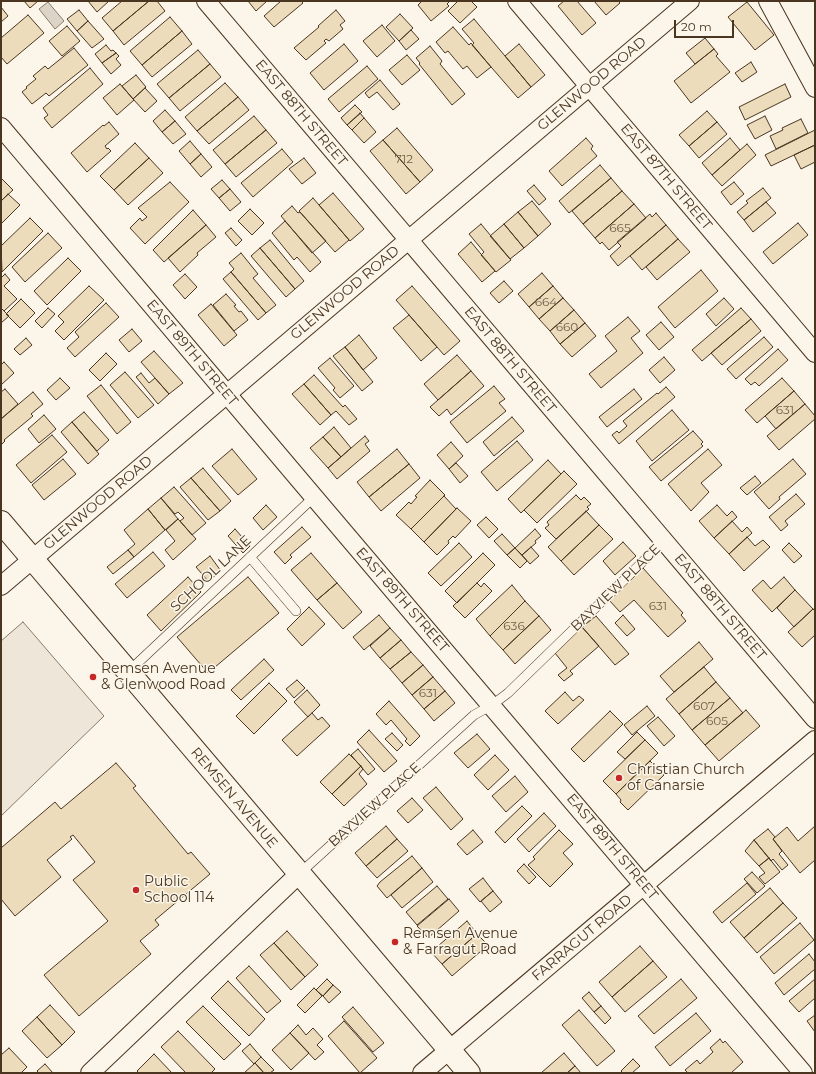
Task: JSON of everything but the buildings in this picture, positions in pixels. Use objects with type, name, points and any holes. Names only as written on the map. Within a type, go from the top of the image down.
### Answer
[{"type":"main road","name":"REMSEN AVENUE","points":[[1,522],[469,1073]]},
{"type":"street","name":"EAST 88TH STREET","points":[[206,1],[815,719]]},
{"type":"street","name":"EAST 87TH STREET","points":[[517,1],[815,353]]},
{"type":"street","name":"GLENWOOD ROAD","points":[[1,586],[690,1]]},
{"type":"street","points":[[768,1],[815,88]]},
{"type":"street","name":"EAST 89TH STREET","points":[[1,127],[803,1073]]},
{"type":"street","name":"FARRAGUT ROAD","points":[[422,1073],[815,740]]},
{"type":"street","name":"BAYVIEW PLACE","points":[[90,1073],[299,874]]},
{"type":"lane","name":"SCHOOL LANE","points":[[128,672],[314,497]]},
{"type":"lane","name":"BAYVIEW PLACE","points":[[299,874],[474,715],[492,705],[508,693],[664,541]]},
{"type":"lane","points":[[250,557],[296,610]]},
{"type":"shaded area","points":[[48,2],[64,21],[55,29],[39,9]]},
{"type":"shaded area","points":[[23,622],[104,716],[1,816],[1,641]]},
{"type":"place","name":"Remsen Avenue & Glenwood Road","points":[[93,677]]},
{"type":"place","name":"Christian Church of Canarsie","points":[[619,778]]},
{"type":"place","name":"Public School 114","points":[[136,890]]},
{"type":"place","name":"Remsen Avenue & Farragut Road","points":[[395,942]]}]
